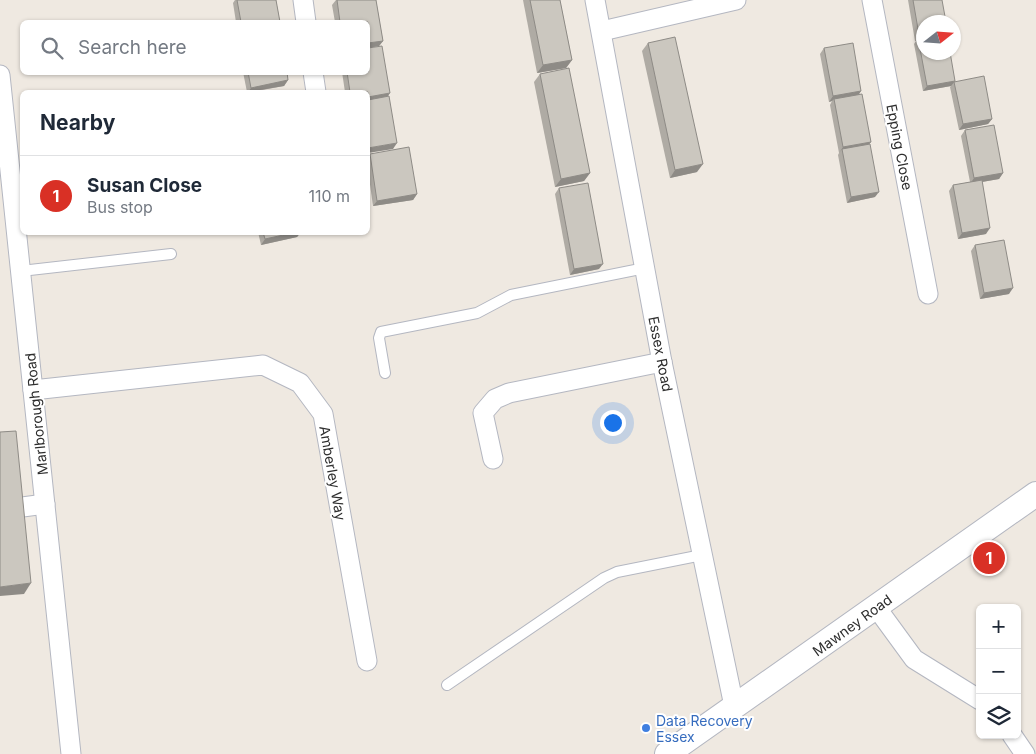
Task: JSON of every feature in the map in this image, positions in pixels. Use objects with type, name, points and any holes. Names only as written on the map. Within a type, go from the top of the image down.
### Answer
[{"type":"street","points":[[302,0],[306,20]]},
{"type":"street","name":"Essex Road","points":[[595,0],[662,362],[734,706]]},
{"type":"street","points":[[602,31],[736,0]]},
{"type":"street","name":"Epping Close","points":[[872,0],[928,294]]},
{"type":"street","name":"Marlborough Road","points":[[0,75],[1,100],[34,390],[71,754]]},
{"type":"street","points":[[313,75],[316,90]]},
{"type":"street","points":[[493,459],[483,414],[495,400],[509,393],[662,362]]},
{"type":"street","name":"Amberley Way","points":[[34,390],[263,365],[300,383],[322,414],[366,661]]},
{"type":"street","name":"Mawney Road","points":[[682,750],[734,706],[1036,494]]},
{"type":"street","points":[[15,508],[45,504]]},
{"type":"street","points":[[876,607],[914,659],[976,698]]},
{"type":"street","points":[[1015,739],[1025,754]]},
{"type":"lane","points":[[21,271],[171,254]]},
{"type":"lane","points":[[385,373],[379,338],[381,332],[477,313],[511,295],[645,268]]},
{"type":"lane","points":[[447,686],[604,578],[617,572],[702,555]]},
{"type":"building","points":[[237,0],[276,0],[280,20],[241,20]]},
{"type":"building","points":[[337,0],[376,0],[383,41],[370,43],[370,20],[340,20]]},
{"type":"building","points":[[530,0],[560,0],[572,60],[543,65]]},
{"type":"building","points":[[913,0],[942,0],[945,15],[916,15],[916,18]]},
{"type":"building","points":[[675,37],[703,164],[675,170],[648,43]]},
{"type":"building","points":[[853,43],[861,91],[833,96],[824,48]]},
{"type":"building","points":[[382,46],[390,93],[370,97],[370,90],[350,90],[347,75],[370,75],[370,48]]},
{"type":"building","points":[[922,60],[951,60],[955,81],[927,86]]},
{"type":"building","points":[[569,68],[590,173],[561,179],[540,74]]},
{"type":"building","points":[[249,75],[287,75],[288,80],[251,88]]},
{"type":"building","points":[[984,76],[992,119],[963,124],[954,82]]},
{"type":"building","points":[[862,94],[871,142],[843,147],[834,99]]},
{"type":"building","points":[[389,96],[397,143],[370,148],[370,100]]},
{"type":"building","points":[[994,125],[1003,173],[974,178],[965,130]]},
{"type":"building","points":[[870,144],[879,192],[851,197],[842,149]]},
{"type":"building","points":[[409,147],[417,194],[377,201],[370,154]]},
{"type":"building","points":[[982,180],[990,228],[962,233],[953,185]]},
{"type":"building","points":[[588,183],[603,264],[574,269],[559,188]]},
{"type":"building","points":[[264,235],[283,235],[265,239]]},
{"type":"building","points":[[1004,240],[1013,288],[984,293],[975,245]]},
{"type":"building","points":[[16,431],[31,583],[0,587],[0,432]]},
{"type":"place","name":"Susan Close","points":[[989,558]]},
{"type":"place","name":"Data Recovery Essex","points":[[646,728]]}]
